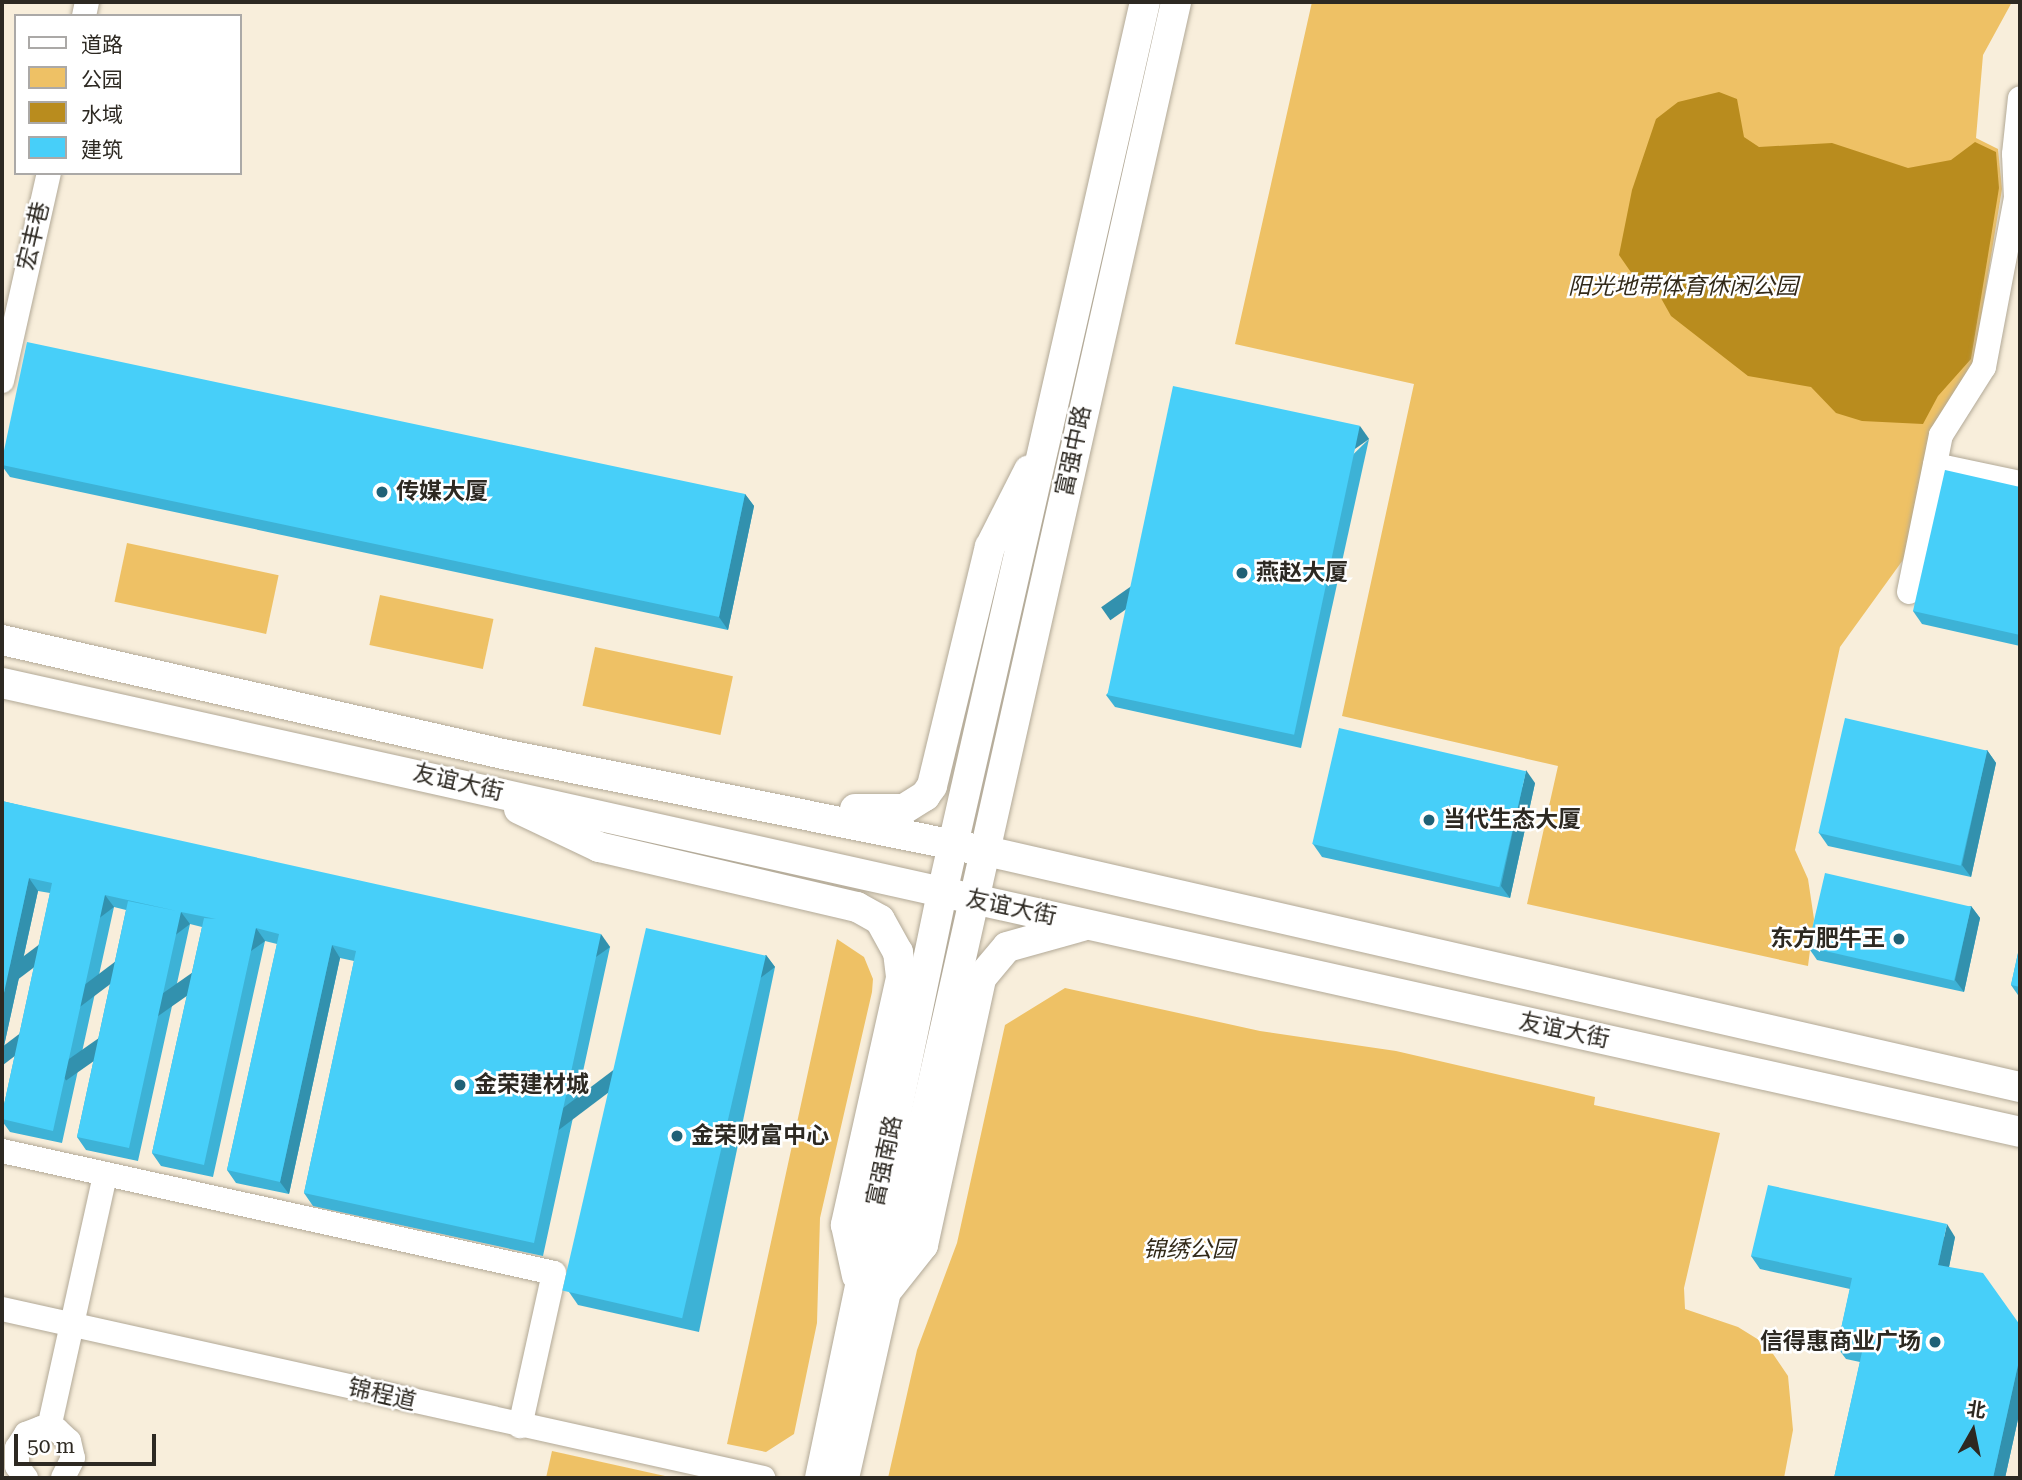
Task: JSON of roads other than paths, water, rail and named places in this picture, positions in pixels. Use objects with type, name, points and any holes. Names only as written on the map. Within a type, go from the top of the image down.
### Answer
[{"type":"main road","name":"富强中路","points":[[953,844],[1146,2]]},
{"type":"main road","name":"富强中路","points":[[974,900],[1176,2]]},
{"type":"main road","points":[[503,754],[591,757],[868,812],[893,811],[916,804],[932,786],[937,770],[994,535],[1052,418]]},
{"type":"main road","name":"友谊大街","points":[[2,640],[503,754],[953,844],[2020,1087]]},
{"type":"main road","name":"友谊大街","points":[[2,684],[465,784],[942,893],[2020,1132]]},
{"type":"main road","points":[[465,784],[599,847],[857,907],[880,920],[898,952],[901,978],[846,1225],[871,1293],[923,1245],[981,978],[1007,947],[1085,925]]},
{"type":"main road","name":"富强南路","points":[[844,1478],[871,1293],[953,844]]},
{"type":"main road","name":"富强南路","points":[[820,1478],[974,900]]},
{"type":"street","points":[[1909,592],[1941,435],[1984,368],[2016,198],[2014,154],[2020,98]]},
{"type":"street","name":"宏丰巷","points":[[2,381],[49,175]]},
{"type":"street","points":[[1935,466],[2020,483]]},
{"type":"street","points":[[2,1151],[554,1273],[520,1426]]},
{"type":"street","points":[[49,1428],[105,1175]]},
{"type":"street","name":"锦程道","points":[[2,1309],[763,1478]]},
{"type":"street","points":[[26,1478],[9,1446],[33,1430],[49,1428],[64,1435],[72,1449],[71,1468],[63,1478]]},
{"type":"water","points":[[1719,92],[1737,99],[1744,137],[1759,147],[1832,143],[1908,168],[1951,160],[1975,142],[1996,152],[1999,188],[1971,359],[1938,396],[1923,424],[1862,421],[1836,413],[1811,387],[1748,376],[1671,316],[1657,291],[1637,281],[1619,255],[1632,190],[1656,119],[1678,102]]},
{"type":"place","name":"传媒大厦","points":[[382,492]]},
{"type":"place","name":"燕赵大厦","points":[[1242,573]]},
{"type":"place","name":"当代生态大厦","points":[[1429,820]]},
{"type":"place","name":"东方肥牛王","points":[[1899,939]]},
{"type":"place","name":"金荣建材城","points":[[460,1085]]},
{"type":"place","name":"金荣财富中心","points":[[677,1136]]},
{"type":"place","name":"信得惠商业广场","points":[[1935,1342]]},
{"type":"park label","name":"阳光地带体育休闲公园","points":[[1683,287]]},
{"type":"park label","name":"锦绣公园","points":[[1189,1250]]}]
